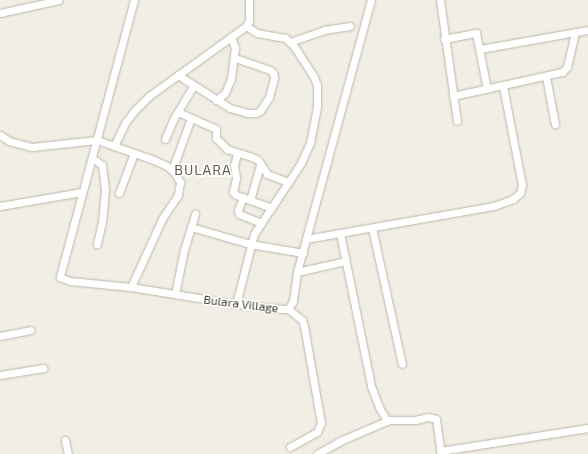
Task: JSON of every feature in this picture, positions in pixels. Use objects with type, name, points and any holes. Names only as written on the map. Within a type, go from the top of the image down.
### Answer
[{"type":"street","points":[[0,13],[59,0]]},
{"type":"street","points":[[0,206],[82,192],[134,0]]},
{"type":"street","points":[[114,146],[125,123],[134,111],[149,96],[246,26],[249,21],[249,0]]},
{"type":"street","name":"Bulara Village","points":[[82,192],[60,277],[70,281],[131,287],[236,304],[288,309],[293,301],[297,272],[371,0]]},
{"type":"street","points":[[440,0],[444,39],[457,121]]},
{"type":"street","points":[[236,304],[250,244],[254,234],[301,163],[310,143],[317,106],[314,77],[290,42],[280,36],[257,33],[246,26]]},
{"type":"street","points":[[290,42],[312,34],[350,26]]},
{"type":"street","points":[[480,50],[588,30]]},
{"type":"street","points":[[453,96],[546,77],[562,72],[567,67],[575,32]]},
{"type":"street","points":[[444,39],[476,33],[487,89]]},
{"type":"street","points":[[216,100],[228,88],[235,58],[235,48],[230,37]]},
{"type":"street","points":[[178,75],[230,108],[248,113],[256,113],[260,111],[269,97],[274,78],[273,73],[235,58]]},
{"type":"street","points":[[546,77],[555,124]]},
{"type":"street","points":[[165,139],[178,112],[194,86]]},
{"type":"street","points":[[306,239],[494,206],[513,199],[520,193],[522,185],[503,86]]},
{"type":"street","points":[[178,112],[214,128],[219,143],[227,150],[254,158],[271,177],[288,182]]},
{"type":"street","points":[[172,170],[191,118]]},
{"type":"street","points":[[0,135],[9,141],[32,147],[97,140],[167,166],[172,170],[180,182],[178,195],[163,216],[131,287]]},
{"type":"street","points":[[119,193],[134,153]]},
{"type":"street","points":[[237,154],[234,165],[236,178],[233,192],[246,199],[272,208]]},
{"type":"street","points":[[92,158],[102,165],[104,189],[102,222],[97,244]]},
{"type":"street","points":[[260,164],[246,199],[238,210],[238,214],[261,223]]},
{"type":"street","points":[[175,294],[184,250],[196,214]]},
{"type":"street","points":[[191,227],[250,244],[302,253]]},
{"type":"street","points":[[372,228],[402,364]]},
{"type":"street","points":[[340,233],[371,386],[379,407],[387,421]]},
{"type":"street","points":[[297,272],[345,261]]},
{"type":"street","points":[[288,309],[302,320],[304,326],[321,423],[317,432],[290,447]]},
{"type":"street","points":[[0,336],[30,330]]},
{"type":"street","points":[[0,375],[43,368]]},
{"type":"street","points":[[317,454],[340,441],[387,421],[432,417],[437,422],[441,453],[588,428]]},
{"type":"street","points":[[65,440],[68,454]]},
{"type":"district","name":"BULARA","points":[[203,170]]}]
